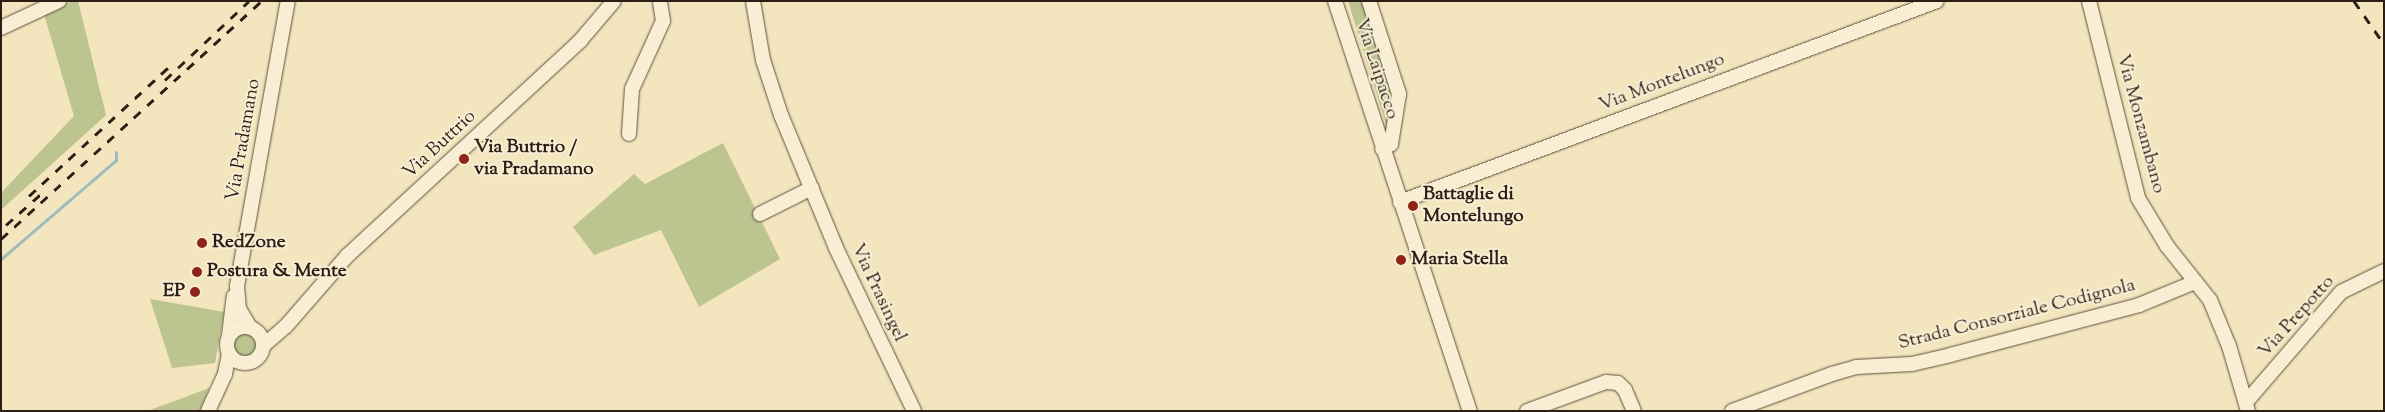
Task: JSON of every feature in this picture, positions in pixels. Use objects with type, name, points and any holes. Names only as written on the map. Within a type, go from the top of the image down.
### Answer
[{"type":"street","points":[[1,28],[59,1]]},
{"type":"street","name":"Via Pradamano","points":[[229,335],[288,1]]},
{"type":"street","name":"Via Buttrio","points":[[211,406],[236,374],[261,354],[263,346],[292,318],[335,268],[580,41],[614,1]]},
{"type":"street","points":[[629,134],[632,89],[663,21],[660,1]]},
{"type":"street","name":"Via Prasingel","points":[[753,1],[767,75],[836,248],[914,411]]},
{"type":"street","name":"Via Laipacco","points":[[1335,1],[1382,149],[1470,411]]},
{"type":"street","name":"Via Laipacco","points":[[1369,1],[1399,94],[1391,144],[1382,149]]},
{"type":"street","name":"Via Montelungo","points":[[1400,202],[1937,1]]},
{"type":"street","name":"Via Monzambano","points":[[2089,1],[2138,198],[2168,246],[2210,300],[2248,406]]},
{"type":"street","points":[[760,214],[812,188]]},
{"type":"street","name":"Via Prepotto","points":[[2248,406],[2340,292],[2384,271]]},
{"type":"street","name":"Strada Consorziale Codignola","points":[[1732,411],[1832,374],[1856,368],[1912,364],[1950,355],[2139,305],[2195,282]]},
{"type":"street","name":"Via Pradamano","points":[[238,286],[239,309],[252,328]]},
{"type":"street","name":"Via Buttrio","points":[[211,406],[225,374],[229,354],[229,335],[241,327],[272,328],[292,318]]},
{"type":"street","points":[[252,328],[261,336],[263,346]]},
{"type":"street","points":[[229,354],[238,362],[251,362]]},
{"type":"street","points":[[1527,411],[1606,382],[1618,383],[1625,390],[1634,411]]},
{"type":"green space","points":[[72,1],[78,1],[106,115],[1,210],[1,193],[74,116],[44,14]]},
{"type":"green space","points":[[1348,1],[1363,1],[1392,97],[1389,134]]},
{"type":"green space","points":[[723,143],[780,259],[699,307],[661,230],[594,255],[573,227],[634,174],[645,184]]},
{"type":"green space","points":[[150,299],[224,312],[215,363],[172,368]]},
{"type":"green space","points":[[245,332],[254,336],[258,345],[254,354],[245,358],[236,354],[232,345],[236,336]]},
{"type":"green space","points":[[209,388],[200,411],[147,411],[180,399]]},
{"type":"waterway","points":[[1,259],[116,160],[116,152]]},
{"type":"railway","points":[[165,80],[249,1]]},
{"type":"railway","points":[[1,239],[262,1]]},
{"type":"railway","points":[[2354,1],[2384,44]]},
{"type":"railway","points":[[29,196],[169,67]]},
{"type":"railway","points":[[6,225],[42,193]]},
{"type":"place","name":"Via Buttrio / via Pradamano","points":[[464,159]]},
{"type":"place","name":"Battaglie di Montelungo","points":[[1413,206]]},
{"type":"place","name":"RedZone","points":[[202,243]]},
{"type":"place","name":"Maria Stella","points":[[1401,260]]},
{"type":"place","name":"Postura & Mente","points":[[197,272]]},
{"type":"place","name":"EP","points":[[195,292]]}]
